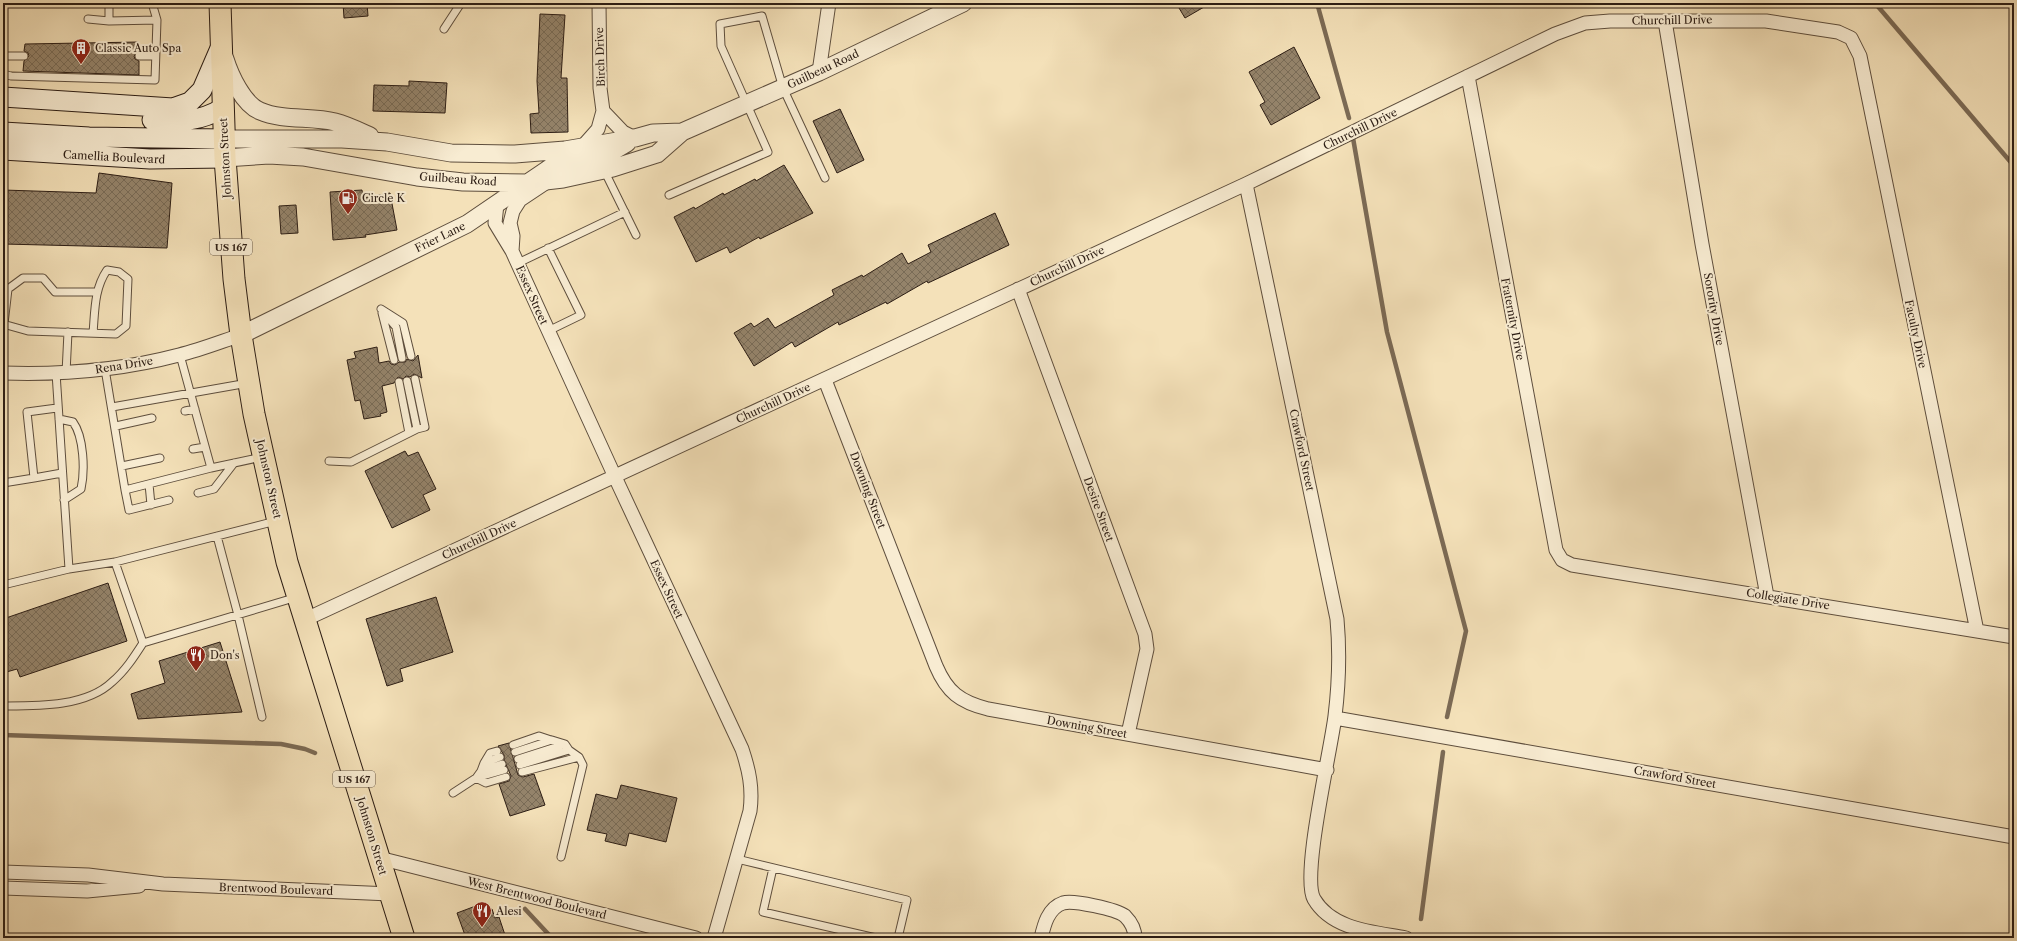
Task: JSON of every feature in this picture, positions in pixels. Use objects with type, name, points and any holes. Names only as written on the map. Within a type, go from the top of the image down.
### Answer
[{"type":"main road","name":"Johnston Street","points":[[220,3],[224,149],[234,279],[249,383],[278,520],[297,597],[404,938]]},
{"type":"main road","points":[[3,97],[173,108],[190,102],[202,90],[221,46]]},
{"type":"main road","points":[[3,109],[187,121],[210,115],[223,108]]},
{"type":"main road","name":"Camellia Boulevard","points":[[3,132],[89,137],[224,149]]},
{"type":"main road","name":"Camellia Boulevard","points":[[3,150],[150,159],[224,149]]},
{"type":"street","name":"Birch Drive","points":[[582,147],[598,129],[603,111],[600,88],[599,3]]},
{"type":"street","points":[[819,72],[829,3]]},
{"type":"street","name":"Guilbeau Road","points":[[224,149],[269,155],[303,157],[417,177],[455,181],[528,183],[549,181],[604,170],[657,154],[682,132],[819,72],[963,3]]},
{"type":"street","name":"Churchill Drive","points":[[304,620],[1246,184],[1555,34],[1576,26],[1610,21],[1766,21],[1817,27],[1838,32],[1851,38]]},
{"type":"street","name":"Sorority Drive","points":[[1665,21],[1702,244],[1767,596]]},
{"type":"street","name":"Faculty Drive","points":[[1851,38],[1860,56],[1977,631]]},
{"type":"street","points":[[221,46],[231,77],[247,101],[259,111],[283,116],[336,122],[387,142]]},
{"type":"street","name":"Fraternity Drive","points":[[1468,76],[1556,550],[1562,560]]},
{"type":"street","points":[[603,111],[613,124],[623,132],[636,138]]},
{"type":"street","name":"Guilbeau Road","points":[[224,149],[342,139],[387,142],[451,153],[480,155],[552,152],[636,138],[653,133],[682,132]]},
{"type":"street","name":"Frier Lane","points":[[241,335],[467,224],[554,165],[605,156],[636,138]]},
{"type":"street","name":"Essex Street","points":[[515,257],[510,223],[513,211],[520,200],[549,181]]},
{"type":"street","name":"Crawford Street","points":[[1246,184],[1337,619],[1340,649],[1339,679],[1327,770]]},
{"type":"street","name":"Essex Street","points":[[497,204],[495,223],[515,257],[615,477],[742,749],[750,773],[752,795],[737,859],[714,938]]},
{"type":"street","name":"Desire Street","points":[[1018,289],[1144,634],[1147,649],[1128,734]]},
{"type":"street","name":"Rena Drive","points":[[3,373],[61,373],[105,369],[180,355],[241,335]]},
{"type":"street","name":"Downing Street","points":[[825,380],[936,666],[947,688],[963,700],[988,709],[1327,770]]},
{"type":"street","name":"Collegiate Drive","points":[[1562,560],[1572,565],[2014,637]]},
{"type":"street","name":"Crawford Street","points":[[1335,718],[2014,837]]},
{"type":"street","points":[[1327,770],[1311,867],[1310,884],[1314,900],[1333,919],[1342,924],[1363,930],[1406,938]]},
{"type":"street","name":"West Brentwood Boulevard","points":[[379,858],[696,938]]},
{"type":"street","name":"Brentwood Boulevard","points":[[3,872],[88,875],[163,884],[390,894]]},
{"type":"street","name":"Brentwood Boulevard","points":[[3,888],[87,891],[163,884]]},
{"type":"street","points":[[1041,938],[1048,915],[1062,903],[1071,902],[1116,911],[1125,916],[1131,924],[1135,938]]},
{"type":"lane","points":[[109,3],[109,20]]},
{"type":"lane","points":[[3,74],[11,76],[155,80],[157,20],[152,3]]},
{"type":"lane","points":[[444,29],[461,3]]},
{"type":"lane","points":[[669,196],[768,152],[721,46],[720,24],[762,16],[783,88],[825,178]]},
{"type":"lane","points":[[88,19],[157,20]]},
{"type":"lane","points":[[3,56],[24,56]]},
{"type":"lane","points":[[139,56],[155,56]]},
{"type":"lane","points":[[604,170],[636,235]]},
{"type":"lane","points":[[515,257],[548,248],[625,212]]},
{"type":"lane","points":[[548,248],[581,315],[548,331]]},
{"type":"lane","points":[[93,333],[97,292],[100,280],[107,270],[119,272],[128,278],[126,326],[116,334],[28,331],[3,324],[6,289],[24,278],[43,278],[56,292],[97,292]]},
{"type":"lane","points":[[381,309],[403,323],[411,356]]},
{"type":"lane","points":[[381,309],[396,327],[402,358]]},
{"type":"lane","points":[[381,309],[394,360]]},
{"type":"lane","points":[[68,332],[57,408],[59,419],[68,569]]},
{"type":"lane","points":[[180,355],[211,468]]},
{"type":"lane","points":[[105,369],[116,426],[129,510],[169,500]]},
{"type":"lane","points":[[329,461],[351,462],[417,429],[425,427],[411,380]]},
{"type":"lane","points":[[399,382],[409,433]]},
{"type":"lane","points":[[112,407],[249,383]]},
{"type":"lane","points":[[34,478],[27,412],[57,408]]},
{"type":"lane","points":[[185,411],[196,409]]},
{"type":"lane","points":[[116,426],[152,418]]},
{"type":"lane","points":[[59,419],[73,422],[79,430],[84,476],[82,489],[64,500]]},
{"type":"lane","points":[[193,449],[205,447]]},
{"type":"lane","points":[[125,490],[211,468],[264,457]]},
{"type":"lane","points":[[122,466],[160,458]]},
{"type":"lane","points":[[198,493],[214,490],[234,463]]},
{"type":"lane","points":[[3,483],[62,473]]},
{"type":"lane","points":[[148,484],[151,505]]},
{"type":"lane","points":[[3,585],[68,569],[115,562],[278,520]]},
{"type":"lane","points":[[217,536],[238,615],[262,717]]},
{"type":"lane","points":[[115,562],[143,643]]},
{"type":"lane","points":[[3,706],[52,706],[93,694],[112,683],[143,643],[297,597]]},
{"type":"lane","points":[[518,759],[552,740],[567,747],[579,757],[583,765],[561,857]]},
{"type":"lane","points":[[518,759],[567,747]]},
{"type":"lane","points":[[476,778],[490,753],[502,764]]},
{"type":"lane","points":[[518,759],[579,757]]},
{"type":"lane","points":[[481,771],[502,764]]},
{"type":"lane","points":[[453,793],[502,764]]},
{"type":"lane","points":[[737,859],[907,900],[898,938]]},
{"type":"lane","points":[[773,868],[763,912],[876,938]]},
{"type":"building","points":[[343,3],[367,3],[368,16],[344,18]]},
{"type":"building","points":[[1176,3],[1211,3],[1185,18]]},
{"type":"building","points":[[540,14],[565,15],[561,78],[567,78],[568,132],[531,133],[530,114],[539,113],[537,81]]},
{"type":"building","name":"Classic Auto Spa","points":[[139,42],[139,51],[134,56],[135,59],[139,61],[139,75],[23,71],[24,61],[29,56],[28,53],[24,51],[25,44]]},
{"type":"building","points":[[1294,47],[1320,98],[1271,125],[1260,105],[1265,102],[1249,72]]},
{"type":"building","points":[[409,81],[447,83],[445,113],[373,111],[374,85],[409,86]]},
{"type":"building","points":[[840,109],[864,160],[837,173],[813,121]]},
{"type":"building","points":[[784,165],[813,213],[760,239],[759,237],[730,253],[727,247],[696,262],[674,217],[694,207],[695,209],[723,193],[724,195],[755,179],[756,181]]},
{"type":"building","points":[[99,173],[172,183],[167,248],[3,244],[3,190],[96,193]]},
{"type":"building","points":[[362,190],[363,198],[390,193],[397,230],[365,235],[366,237],[333,240],[330,192]]},
{"type":"building","points":[[296,205],[298,233],[281,234],[279,206]]},
{"type":"building","points":[[995,213],[1009,245],[928,283],[927,281],[887,304],[886,302],[839,325],[838,322],[795,347],[792,342],[754,366],[734,333],[751,323],[754,327],[768,318],[775,328],[834,295],[832,290],[862,275],[863,277],[902,253],[908,264],[931,252],[928,245]]},
{"type":"building","points":[[377,347],[379,363],[389,361],[391,364],[395,365],[399,362],[405,362],[407,359],[413,361],[418,355],[422,378],[414,374],[410,377],[406,376],[403,379],[398,377],[394,383],[382,386],[387,412],[380,414],[381,416],[364,419],[360,400],[355,401],[347,360],[356,358],[354,352]]},
{"type":"building","points":[[405,451],[408,456],[418,452],[436,489],[423,495],[430,510],[392,528],[365,471]]},
{"type":"building","points":[[108,583],[127,641],[20,677],[17,669],[3,673],[3,619]]},
{"type":"building","points":[[436,597],[453,652],[400,669],[403,681],[387,686],[366,619]]},
{"type":"building","name":"Don's","points":[[220,642],[242,712],[138,719],[131,694],[165,683],[159,661]]},
{"type":"building","points":[[509,743],[518,775],[523,777],[534,774],[545,805],[510,816],[499,784],[509,781],[511,776],[504,760],[504,755],[498,746]]},
{"type":"building","points":[[621,785],[677,798],[666,842],[629,833],[626,846],[605,841],[607,834],[587,830],[596,794],[617,799]]},
{"type":"building","name":"Alesi","points":[[481,904],[484,912],[492,909],[495,918],[499,917],[506,938],[466,938],[457,913]]},
{"type":"waterway","points":[[1317,3],[1349,118]]},
{"type":"waterway","points":[[1875,3],[2014,166]]},
{"type":"waterway","points":[[1353,138],[1387,332],[1466,631],[1447,717]]},
{"type":"waterway","points":[[3,735],[281,744],[305,749],[315,753]]},
{"type":"waterway","points":[[1421,919],[1443,752]]},
{"type":"waterway","points":[[525,909],[552,938]]},
{"type":"place","name":"Classic Auto Spa","points":[[81,65]]},
{"type":"place","name":"Circle K","points":[[348,215]]},
{"type":"place","name":"Don's","points":[[196,672]]},
{"type":"place","name":"Alesi","points":[[482,928]]}]
